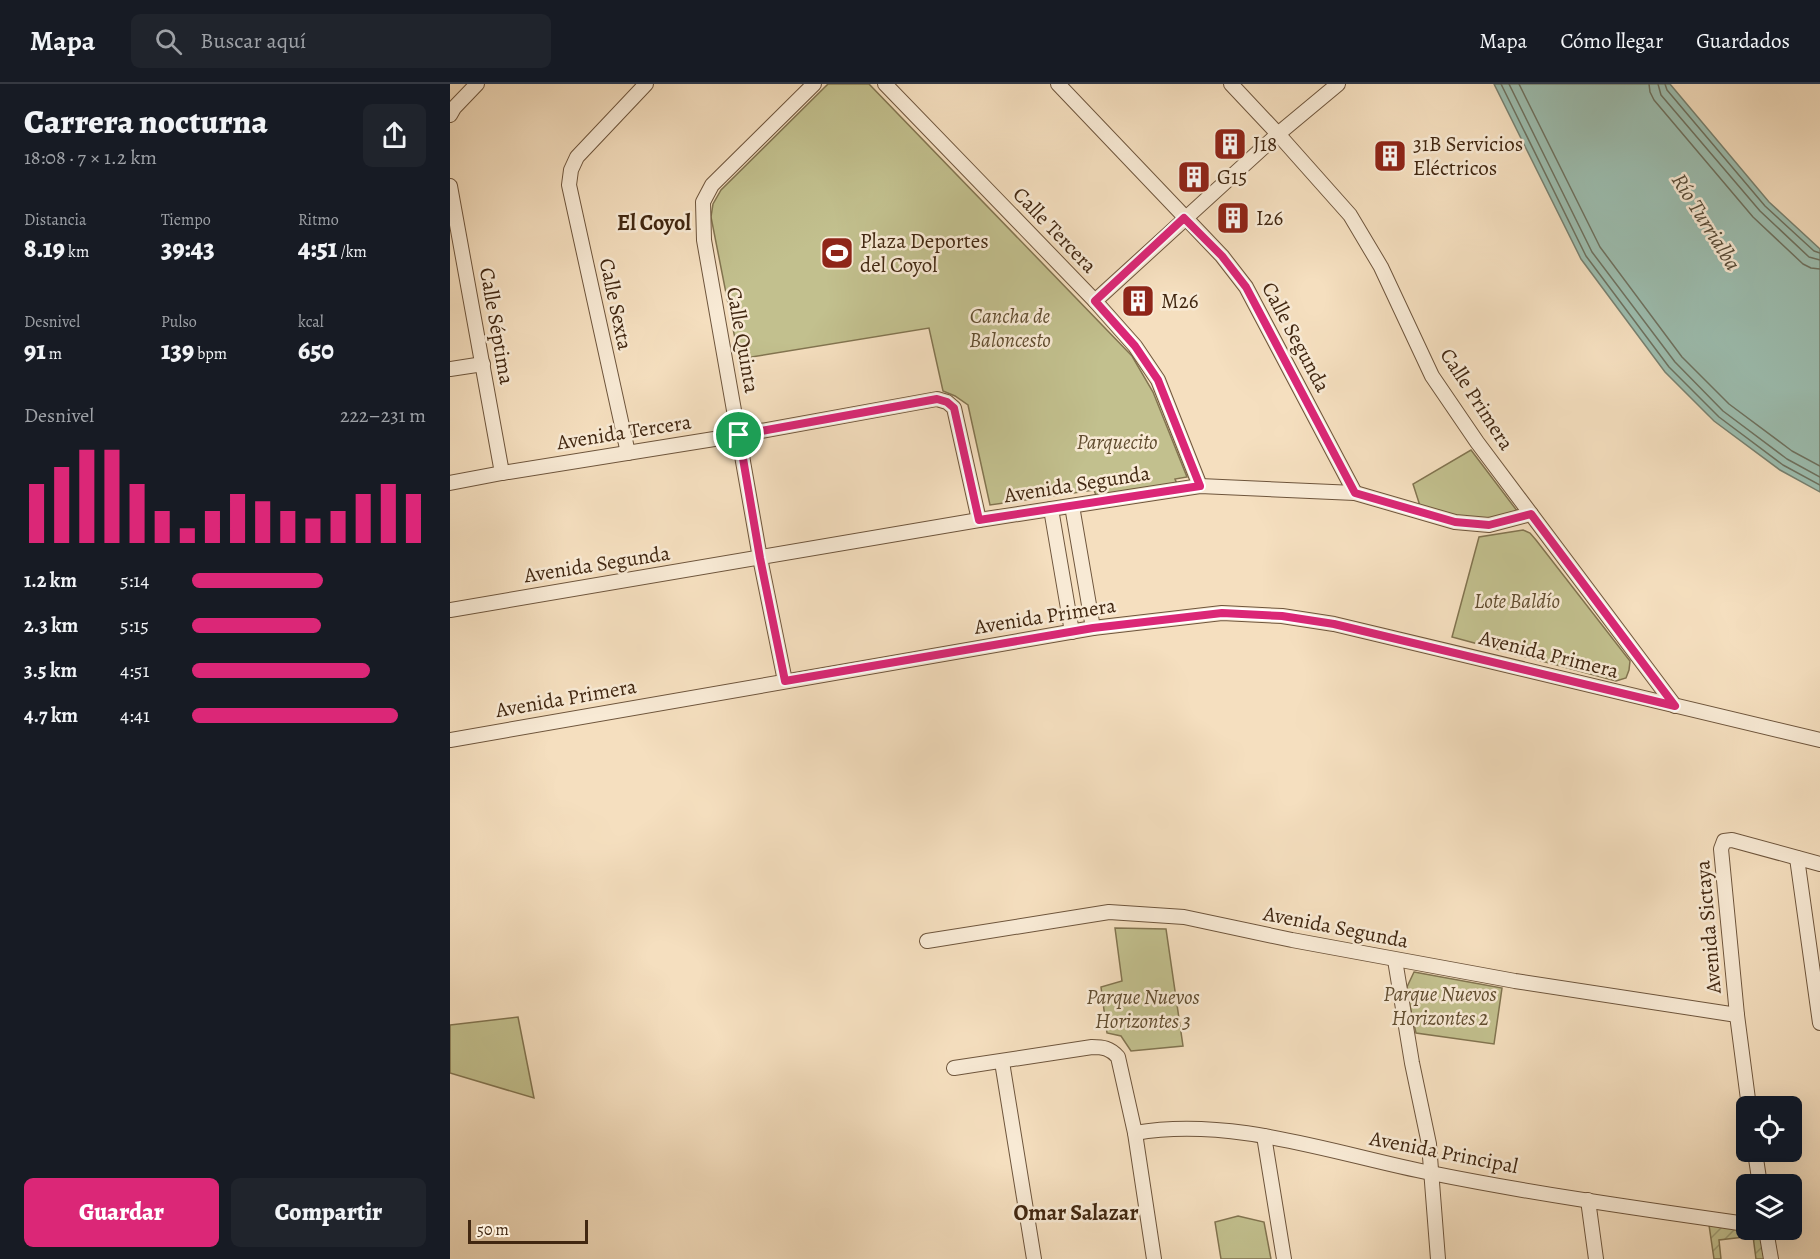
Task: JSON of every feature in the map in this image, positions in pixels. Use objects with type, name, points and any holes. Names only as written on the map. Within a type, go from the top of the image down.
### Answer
[{"type":"street","points":[[450,115],[477,84]]},
{"type":"street","name":"Calle Sexta","points":[[628,453],[569,185],[571,170],[577,157],[646,84]]},
{"type":"street","name":"Calle Quinta","points":[[785,681],[760,558],[704,240],[703,202],[712,185],[814,84]]},
{"type":"street","name":"Calle Tercera","points":[[885,84],[1095,301],[1135,346],[1158,380],[1200,486]]},
{"type":"street","name":"Calle Segunda","points":[[1058,84],[1222,256],[1246,287],[1355,493]]},
{"type":"street","name":"Calle Primera","points":[[1231,84],[1350,215],[1381,267],[1432,376],[1477,442],[1675,706]]},
{"type":"street","points":[[1095,301],[1278,134],[1338,84]]},
{"type":"street","name":"Calle Séptima","points":[[450,186],[455,243],[483,364],[502,473]]},
{"type":"street","points":[[450,369],[483,364]]},
{"type":"street","name":"Avenida Tercera","points":[[450,483],[739,435],[937,399],[947,402],[954,408],[979,520]]},
{"type":"street","name":"Avenida Segunda","points":[[450,610],[979,520],[1200,486],[1355,493],[1455,522],[1489,525],[1531,514]]},
{"type":"street","points":[[1072,506],[1093,628]]},
{"type":"street","points":[[1051,509],[1072,632]]},
{"type":"street","name":"Avenida Primera","points":[[450,740],[1093,628],[1222,613],[1282,616],[1334,624],[1820,740]]},
{"type":"street","name":"Avenida Sictaya","points":[[1748,1096],[1737,1015],[1721,849],[1724,842],[1732,840],[1820,864]]},
{"type":"street","points":[[1797,858],[1818,994],[1820,1023]]},
{"type":"street","name":"Avenida Segunda","points":[[927,941],[1108,912],[1184,917],[1395,960],[1618,998],[1737,1015]]},
{"type":"street","points":[[1395,960],[1412,1063],[1430,1144],[1437,1259]]},
{"type":"street","points":[[954,1068],[1092,1047],[1112,1050],[1118,1057],[1135,1133],[1154,1259]]},
{"type":"street","points":[[1002,1062],[1034,1259]]},
{"type":"street","name":"Avenida Principal","points":[[1135,1133],[1160,1129],[1193,1128],[1264,1136],[1431,1173],[1736,1222]]},
{"type":"street","points":[[1264,1136],[1284,1259]]},
{"type":"street","points":[[1588,1200],[1596,1259]]},
{"type":"street","points":[[1768,1240],[1771,1259]]},
{"type":"green space","points":[[828,84],[869,84],[1132,356],[1153,392],[1187,477],[1175,479],[1177,484],[1097,498],[1094,490],[990,505],[968,405],[943,391],[929,328],[739,359],[711,217],[713,204],[721,190]]},
{"type":"green space","points":[[1471,450],[1521,516],[1468,522],[1421,509],[1413,484]]},
{"type":"green space","name":"Lote Baldío","points":[[1523,530],[1530,533],[1536,540],[1630,661],[1626,678],[1616,681],[1452,637],[1479,537]]},
{"type":"green space","name":"Parque Nuevos Horizontes 3","points":[[1115,928],[1166,929],[1183,1046],[1131,1051],[1121,1036],[1107,1033],[1101,987],[1122,981]]},
{"type":"green space","name":"Parque Nuevos Horizontes 2","points":[[1414,972],[1502,988],[1494,1044],[1416,1033],[1406,989]]},
{"type":"green space","points":[[518,1017],[534,1098],[450,1073],[450,1025]]},
{"type":"green space","points":[[1238,1216],[1264,1222],[1271,1259],[1221,1259],[1215,1222]]},
{"type":"green space","points":[[1709,1225],[1736,1228],[1736,1238],[1719,1240],[1721,1259],[1714,1259]]},
{"type":"green space","points":[[1754,1240],[1763,1240],[1766,1259],[1756,1259]]},
{"type":"water","name":"Río Turrialba","points":[[1494,84],[1670,84],[1769,202],[1820,249],[1820,492],[1780,470],[1714,421],[1665,372],[1581,259]]},
{"type":"place","name":"J18","points":[[1230,144]]},
{"type":"place","name":"31B Servicios Eléctricos","points":[[1390,156]]},
{"type":"place","name":"G15","points":[[1194,177]]},
{"type":"place","name":"I26","points":[[1233,218]]},
{"type":"place","name":"Plaza Deportes del Coyol","points":[[837,253]]},
{"type":"place","name":"M26","points":[[1138,301]]},
{"type":"district","name":"El Coyol","points":[[654,223]]},
{"type":"district","name":"Omar Salazar","points":[[1076,1213]]},
{"type":"route","points":[[1184,218],[1222,256],[1246,287],[1355,493],[1455,522],[1489,525],[1531,514],[1675,706],[1334,624],[1282,616],[1222,613],[1093,628],[785,681],[760,558],[739,435],[937,399],[947,402],[954,408],[979,520],[1200,486],[1158,380],[1135,346],[1095,301],[1184,218]]},
{"type":"park label","name":"Cancha de Baloncesto","points":[[1010,328]]},
{"type":"park label","name":"Parquecito","points":[[1117,442]]}]
